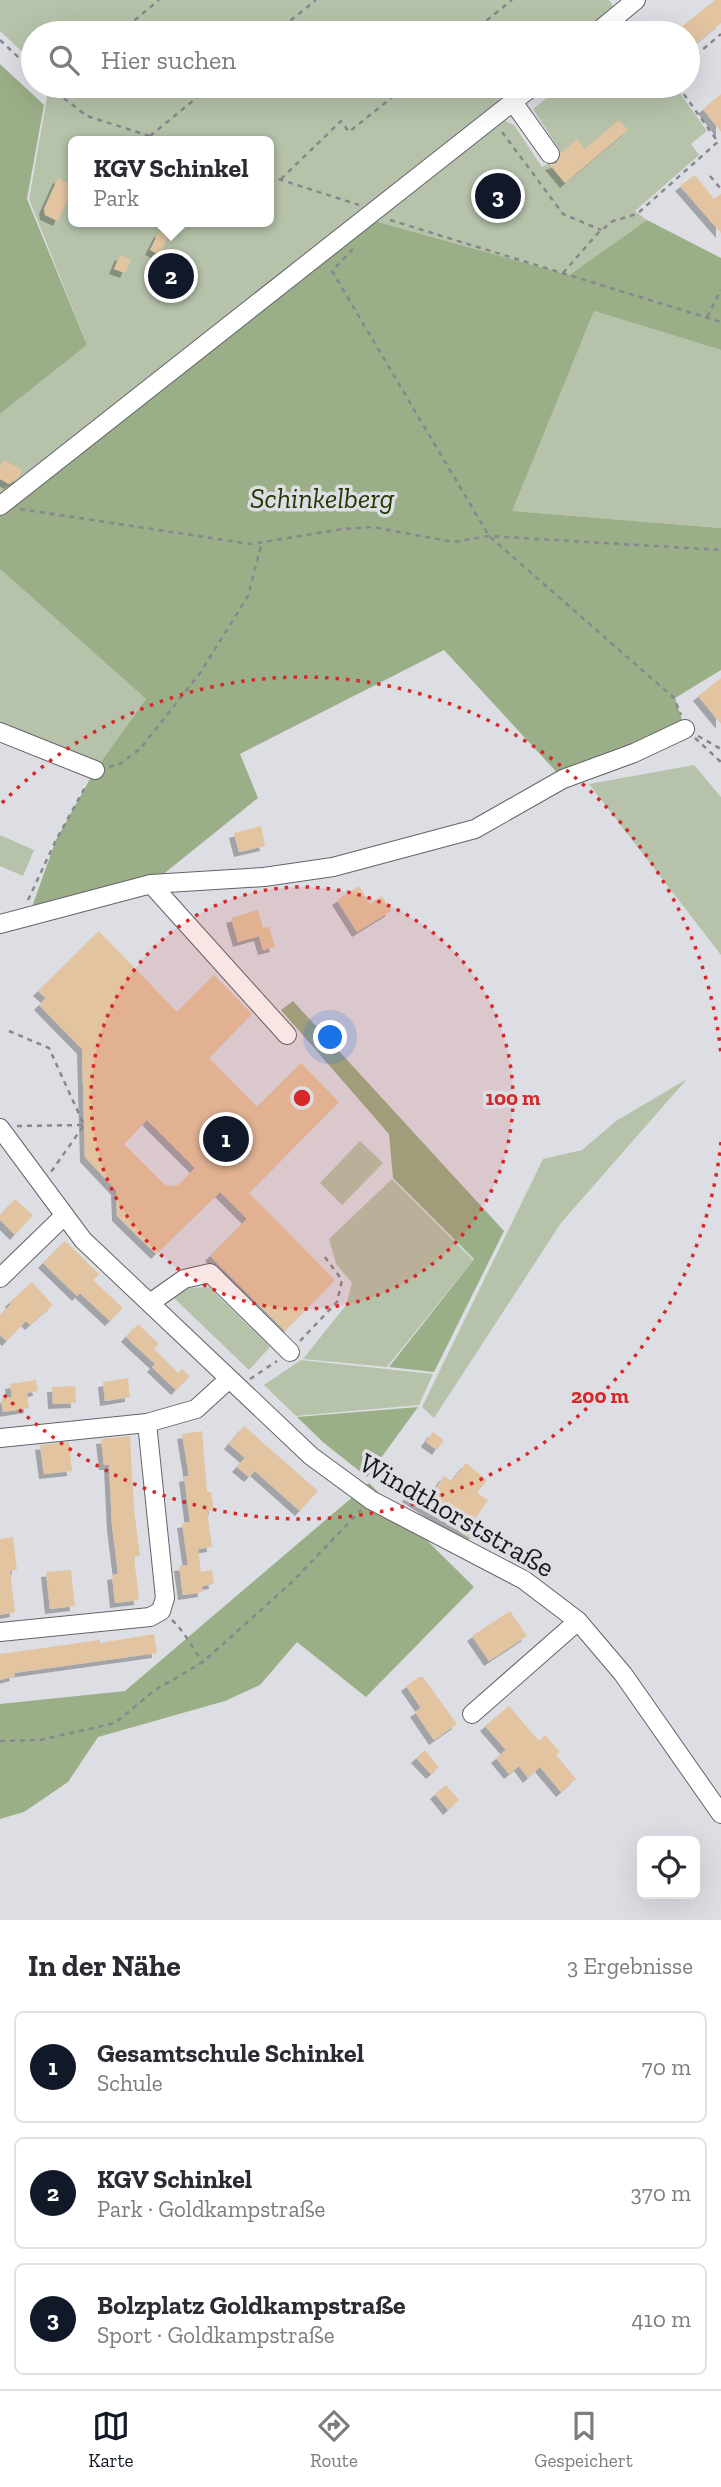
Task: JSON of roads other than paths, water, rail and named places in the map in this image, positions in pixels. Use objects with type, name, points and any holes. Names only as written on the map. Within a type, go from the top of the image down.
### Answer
[{"type":"street","points":[[611,21],[636,0]]},
{"type":"street","points":[[1,506],[518,98]]},
{"type":"street","points":[[513,102],[551,154]]},
{"type":"street","points":[[0,924],[152,884],[264,877],[333,867],[475,829],[563,779],[685,729]]},
{"type":"street","points":[[0,732],[95,770]]},
{"type":"street","points":[[152,884],[287,1035]]},
{"type":"street","name":"Windthorststraße","points":[[6,1127],[42,1185],[83,1240],[311,1456],[370,1500],[524,1580],[578,1621],[623,1674],[721,1814]]},
{"type":"street","points":[[0,1278],[64,1216]]},
{"type":"street","points":[[150,1303],[184,1279],[210,1273],[290,1352]]},
{"type":"street","points":[[0,1438],[147,1423],[196,1409],[234,1383]]},
{"type":"street","points":[[0,1632],[150,1617],[161,1611],[165,1598],[147,1423]]},
{"type":"street","points":[[472,1714],[578,1621]]},
{"type":"place","name":"Bolzplatz Goldkampstraße","points":[[498,196]]},
{"type":"place","name":"KGV Schinkel","points":[[171,276]]},
{"type":"place","name":"Gesamtschule Schinkel","points":[[226,1139]]},
{"type":"park label","name":"Schinkelberg","points":[[322,498]]}]
